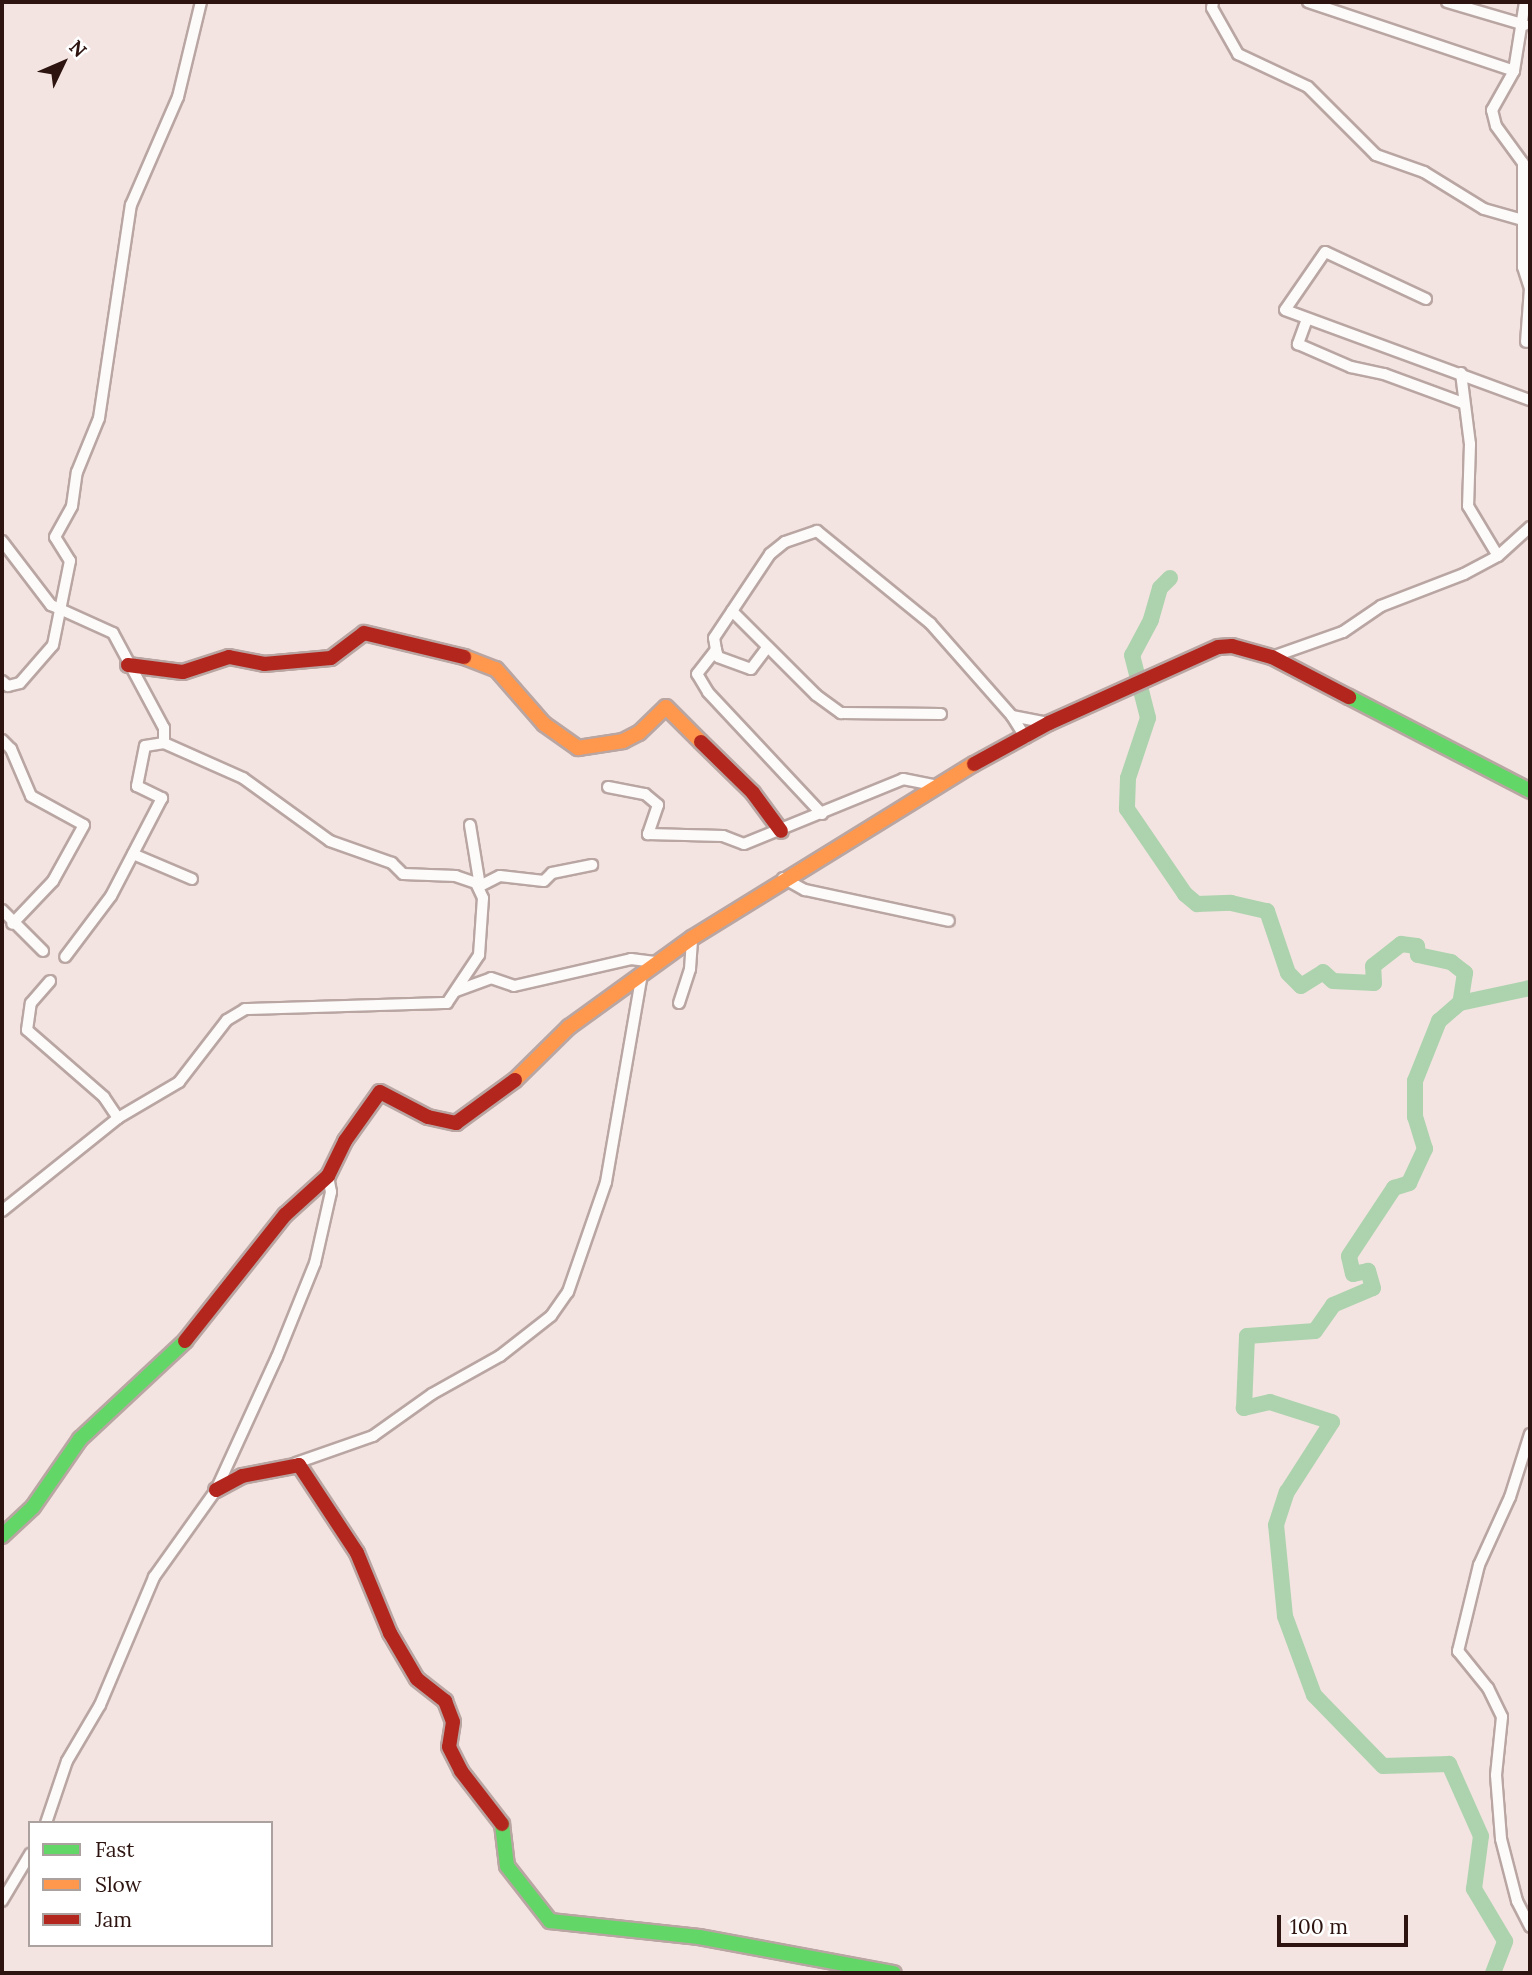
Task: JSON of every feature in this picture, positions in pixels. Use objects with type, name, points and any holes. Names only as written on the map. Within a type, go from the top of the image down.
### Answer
[{"type":"street","points":[[2,681],[8,686],[20,683],[53,645],[70,561],[55,537],[72,506],[77,472],[99,418],[131,205],[178,97],[201,2]]},
{"type":"street","points":[[1213,2],[1212,8],[1238,54],[1308,87],[1376,155],[1424,172],[1484,209],[1526,221]]},
{"type":"street","points":[[1308,2],[1514,71]]},
{"type":"street","points":[[1447,2],[1525,25]]},
{"type":"street","points":[[1525,2],[1525,25],[1514,71],[1492,110],[1496,126],[1523,163],[1526,221],[1523,267],[1530,288],[1526,342]]},
{"type":"street","points":[[1426,299],[1325,252],[1285,310],[1530,400]]},
{"type":"street","points":[[1307,319],[1297,344],[1351,367],[1384,374],[1463,403]]},
{"type":"street","points":[[1461,373],[1470,444],[1468,506],[1498,556]]},
{"type":"street","points":[[1272,657],[1343,632],[1381,606],[1464,575],[1498,556],[1530,527]]},
{"type":"street","points":[[767,648],[751,669],[718,657],[714,638],[770,554],[785,542],[817,531],[930,623],[1012,716],[1026,738]]},
{"type":"street","points":[[2,541],[44,598],[59,609],[106,627],[119,641],[128,665],[164,728],[164,743]]},
{"type":"street","points":[[732,611],[816,695],[841,713],[941,715]]},
{"type":"street","points":[[128,665],[183,672],[229,657],[264,664],[331,659],[363,633],[427,644],[496,668],[515,685],[537,717],[578,748],[623,741],[639,733],[666,707],[753,793],[780,831]]},
{"type":"street","points":[[2,1536],[33,1507],[80,1439],[197,1330],[285,1215],[328,1177],[345,1141],[380,1092],[428,1117],[456,1123],[502,1092],[569,1027],[692,938],[783,878],[894,817],[935,785],[1026,738],[1049,723],[1134,687],[1217,647],[1243,648],[1272,657],[1530,791]]},
{"type":"street","points":[[716,649],[697,674],[708,692],[822,814]]},
{"type":"street","points":[[1012,716],[1049,723]]},
{"type":"street","points":[[2,740],[11,749],[31,796],[84,825],[53,881],[12,924]]},
{"type":"street","points":[[65,957],[111,896],[162,798],[137,786],[145,746],[164,743],[243,778],[330,841],[391,863],[403,874],[456,876],[480,886],[500,876],[544,881],[552,873],[592,866]]},
{"type":"street","points":[[608,787],[645,794],[658,805],[648,834],[723,836],[744,844],[903,779],[935,785]]},
{"type":"street","points":[[448,1001],[479,955],[480,886],[470,825]]},
{"type":"street","points":[[133,854],[192,879]]},
{"type":"street","points":[[783,878],[805,890],[948,921]]},
{"type":"street","points":[[2,910],[12,924],[43,951]]},
{"type":"street","points":[[680,1003],[690,969],[692,938]]},
{"type":"street","points":[[2,1211],[118,1118],[178,1082],[227,1020],[244,1009],[448,1001],[460,988],[491,978],[514,986],[631,959],[657,962]]},
{"type":"street","points":[[216,1490],[242,1476],[296,1463],[373,1436],[432,1394],[500,1356],[551,1316],[568,1292],[606,1182],[642,973]]},
{"type":"street","points":[[50,981],[31,1003],[27,1030],[104,1097],[118,1118]]},
{"type":"street","points":[[47,1821],[67,1761],[100,1705],[155,1577],[216,1490],[315,1263],[331,1192],[328,1177]]},
{"type":"street","points":[[1530,1434],[1510,1497],[1479,1565],[1458,1651],[1488,1688],[1502,1717],[1496,1776],[1501,1839],[1517,1902],[1530,1927]]},
{"type":"street","points":[[296,1463],[330,1506],[357,1553],[390,1633],[417,1679],[445,1701],[453,1722],[449,1747],[461,1771],[502,1823],[507,1866],[545,1917],[558,1923],[699,1937],[894,1973]]},
{"type":"street","points":[[2,1901],[28,1857]]},
{"type":"waterway","points":[[1170,578],[1160,588],[1151,620],[1132,655],[1148,718],[1128,778],[1127,809],[1185,894],[1197,904],[1231,903],[1267,911],[1288,973],[1301,986],[1323,972],[1333,981],[1374,983],[1373,966],[1401,944],[1417,946],[1418,955],[1451,962],[1465,973],[1460,1003]]},
{"type":"waterway","points":[[1493,1973],[1505,1941],[1474,1889],[1481,1836],[1449,1764],[1383,1766],[1314,1695],[1285,1616],[1276,1525],[1287,1492],[1332,1422],[1270,1402],[1244,1408],[1247,1336],[1315,1331],[1333,1305],[1373,1288],[1368,1271],[1353,1274],[1349,1256],[1394,1188],[1409,1183],[1425,1149],[1415,1117],[1415,1081],[1439,1021],[1460,1003],[1530,988]]},
{"type":"traffic: fast","points":[[1349,697],[1530,791]]},
{"type":"traffic: fast","points":[[2,1536],[33,1507],[80,1439],[185,1341]]},
{"type":"traffic: fast","points":[[502,1824],[507,1866],[550,1921],[699,1937],[894,1973]]},
{"type":"traffic: slow","points":[[464,657],[496,669],[544,724],[578,748],[623,741],[639,733],[666,707],[701,742]]},
{"type":"traffic: slow","points":[[515,1080],[569,1027],[692,938],[974,764]]},
{"type":"traffic: jam","points":[[128,665],[183,672],[229,657],[264,664],[331,658],[364,633],[464,657]]},
{"type":"traffic: jam","points":[[974,764],[1049,723],[1218,647],[1232,646],[1272,657],[1349,697]]},
{"type":"traffic: jam","points":[[701,742],[753,793],[781,831]]},
{"type":"traffic: jam","points":[[185,1341],[285,1215],[328,1176],[345,1141],[380,1092],[428,1117],[456,1123],[515,1080]]},
{"type":"traffic: jam","points":[[216,1490],[242,1476],[299,1465],[357,1553],[390,1633],[417,1679],[445,1701],[453,1722],[449,1747],[461,1771],[502,1824]]}]
